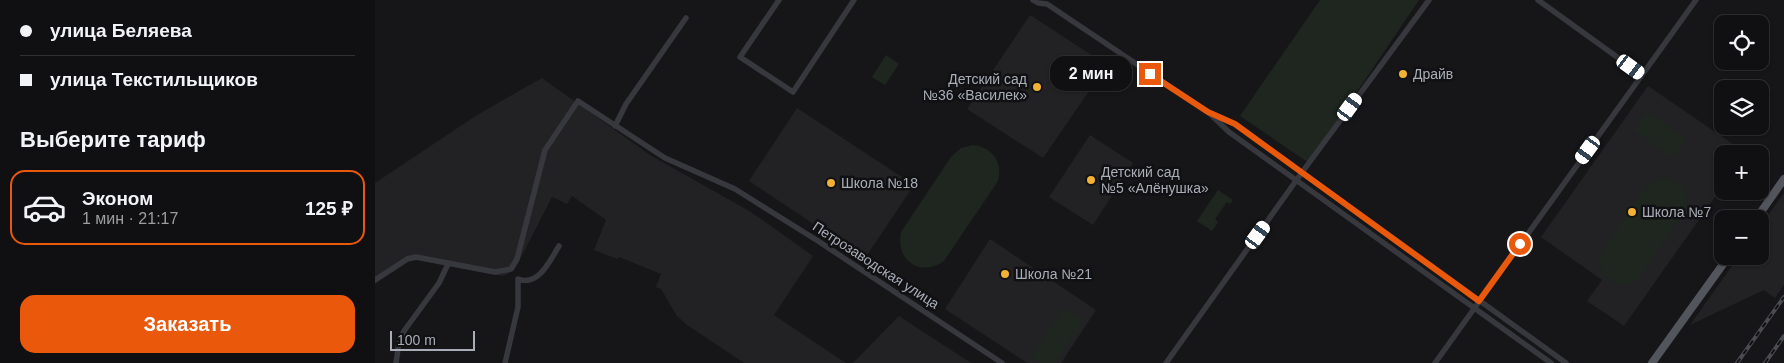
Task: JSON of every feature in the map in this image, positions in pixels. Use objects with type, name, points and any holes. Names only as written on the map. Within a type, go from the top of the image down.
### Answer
[{"type":"main road","points":[[1762,210],[1784,179]]},
{"type":"main road","points":[[1653,363],[1723,265]]},
{"type":"street","points":[[779,0],[740,57],[793,92],[854,0]]},
{"type":"street","points":[[1033,0],[1038,3],[1046,2],[1208,112],[1229,132],[1551,363]]},
{"type":"street","points":[[1166,363],[1303,171],[1429,0]]},
{"type":"street","points":[[1538,0],[1642,75]]},
{"type":"street","points":[[1435,363],[1696,0]]},
{"type":"street","points":[[615,126],[626,104],[686,18]]},
{"type":"street","name":"Петрозаводская улица","points":[[511,269],[517,259],[545,150],[578,101],[665,158],[735,189],[818,241],[1002,363]]},
{"type":"street","points":[[1208,112],[1235,124],[1303,171],[1566,363]]},
{"type":"street","points":[[1229,132],[1235,124]]},
{"type":"street","points":[[375,280],[411,257],[495,272],[511,269],[519,279],[530,281],[537,278],[559,246]]},
{"type":"street","points":[[396,363],[399,342],[404,331],[439,283],[448,264]]},
{"type":"street","points":[[505,363],[511,333],[516,321],[519,279]]},
{"type":"shaded area","points":[[1320,0],[1419,0],[1309,163],[1240,116]]},
{"type":"shaded area","name":"Детский сад №36 «Василек»","points":[[1030,15],[1107,65],[1043,158],[967,109]]},
{"type":"shaded area","points":[[886,55],[899,64],[885,85],[872,77]]},
{"type":"shaded area","points":[[542,78],[650,155],[751,212],[813,256],[774,315],[846,363],[744,363],[687,325],[677,316],[661,289],[656,287],[661,274],[619,257],[617,259],[594,250],[606,220],[572,196],[567,204],[552,197],[516,267],[508,274],[502,276],[417,260],[410,261],[375,284],[375,183],[477,115]]},
{"type":"shaded area","name":"Школа №7","points":[[1648,86],[1714,131],[1714,135],[1720,135],[1734,145],[1714,145],[1714,198],[1624,326],[1587,301],[1602,280],[1541,237]]},
{"type":"shaded area","name":"Школа №18","points":[[797,108],[914,185],[865,258],[749,181]]},
{"type":"shaded area","points":[[1646,113],[1652,114],[1685,137],[1685,141],[1675,156],[1669,156],[1635,131],[1635,128]]},
{"type":"shaded area","name":"Детский сад №5 «Алёнушка»","points":[[1090,135],[1133,163],[1093,225],[1049,197]]},
{"type":"shaded area","points":[[973,145],[986,149],[995,157],[999,168],[998,181],[944,261],[935,266],[918,267],[906,258],[902,251],[900,242],[901,232],[951,157],[961,148]]},
{"type":"shaded area","points":[[1664,178],[1676,181],[1684,188],[1687,198],[1686,210],[1638,280],[1623,285],[1609,280],[1604,276],[1601,269],[1601,253],[1645,188],[1653,181]]},
{"type":"shaded area","points":[[1218,190],[1233,200],[1230,204],[1227,202],[1215,219],[1218,222],[1212,231],[1197,221]]},
{"type":"shaded area","points":[[1784,193],[1784,285],[1775,298],[1764,290],[1690,325],[1733,265],[1769,265],[1769,214]]},
{"type":"shaded area","name":"Школа №21","points":[[990,239],[1096,310],[1061,363],[1027,363],[945,309]]},
{"type":"shaded area","points":[[1064,307],[1084,321],[1055,363],[1040,363],[1031,357]]},
{"type":"shaded area","points":[[899,316],[971,363],[853,363]]},
{"type":"railway","points":[[1737,363],[1784,297]]},
{"type":"railway","points":[[1765,363],[1784,336]]},
{"type":"place","name":"Драйв","points":[[1403,74]]},
{"type":"place","name":"Детский сад №36 «Василек»","points":[[1037,87]]},
{"type":"place","name":"Детский сад №5 «Алёнушка»","points":[[1091,180]]},
{"type":"place","name":"Школа №18","points":[[831,183]]},
{"type":"place","name":"Школа №7","points":[[1632,212]]},
{"type":"place","name":"Школа №21","points":[[1005,274]]},
{"type":"route","points":[[1150,74],[1208,112],[1235,124],[1303,171],[1479,301],[1520,244]]}]
